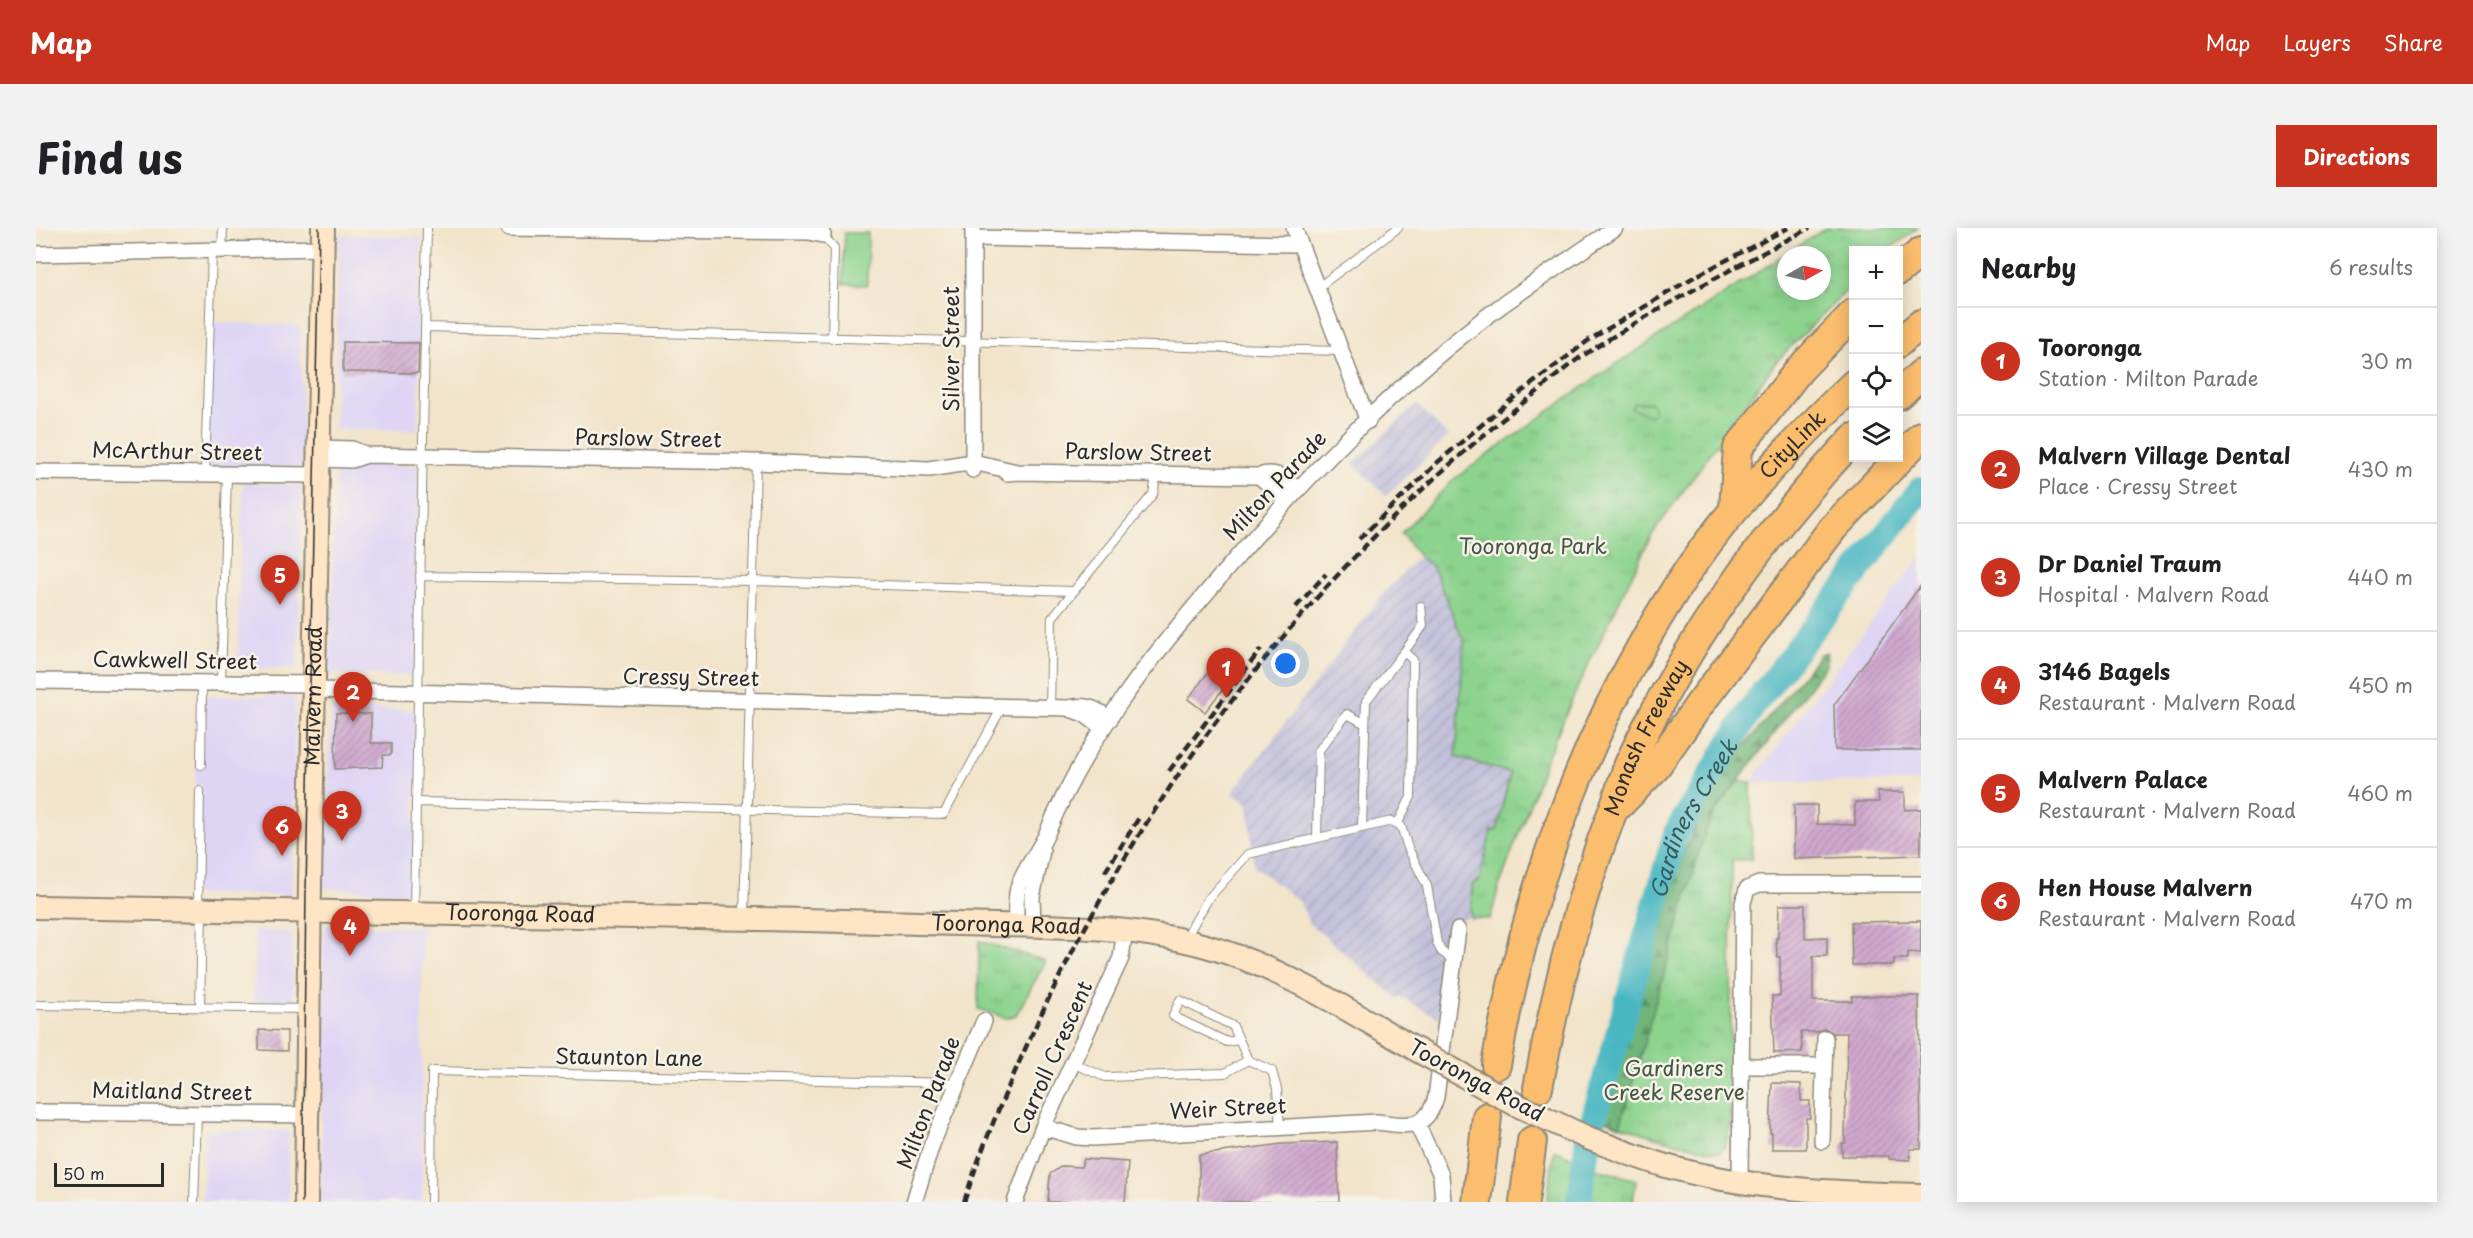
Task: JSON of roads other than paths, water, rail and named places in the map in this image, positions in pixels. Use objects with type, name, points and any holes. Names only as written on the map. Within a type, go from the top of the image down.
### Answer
[{"type":"highway","points":[[1903,268],[1921,252]]},
{"type":"highway","points":[[1496,1065],[1520,945],[1542,871],[1573,786],[1610,705],[1658,618],[1682,580],[1734,509],[1738,448],[1799,370],[1849,318]]},
{"type":"highway","points":[[1903,340],[1921,324]]},
{"type":"highway","points":[[1903,391],[1921,374]]},
{"type":"highway","name":"CityLink","points":[[1734,509],[1822,414],[1849,389]]},
{"type":"highway","points":[[1614,809],[1654,770],[1699,705],[1833,528],[1921,436]]},
{"type":"highway","name":"Monash Freeway","points":[[1538,1088],[1564,959],[1581,899],[1629,765],[1649,723],[1714,612],[1766,538],[1849,443]]},
{"type":"highway","points":[[1477,1202],[1487,1117]]},
{"type":"highway","points":[[1524,1202],[1532,1141]]},
{"type":"main road","name":"Malvern Road","points":[[306,1202],[309,911],[323,238]]},
{"type":"main road","name":"Tooronga Road","points":[[36,907],[414,912],[1125,930],[1184,940],[1233,955],[1288,978],[1485,1088],[1551,1122],[1667,1166],[1811,1196],[1858,1198],[1921,1195]]},
{"type":"street","points":[[508,228],[705,229],[823,234]]},
{"type":"street","name":"Milton Parade","points":[[1024,926],[1043,843],[1067,790],[1107,724],[1144,670],[1187,615],[1292,495],[1424,369],[1501,306],[1615,228]]},
{"type":"street","points":[[973,233],[1293,244],[1296,235]]},
{"type":"street","name":"Silver Street","points":[[973,233],[973,466]]},
{"type":"street","points":[[1296,235],[1368,421]]},
{"type":"street","points":[[36,254],[217,250],[323,238]]},
{"type":"street","name":"Parslow Street","points":[[318,460],[352,460],[367,455],[756,462],[929,469],[973,466],[1017,472],[1258,476],[1269,473],[1275,474],[1292,495]]},
{"type":"street","name":"McArthur Street","points":[[36,472],[227,474],[318,460]]},
{"type":"street","name":"Cawkwell Street","points":[[36,681],[202,682],[314,687]]},
{"type":"street","name":"Cressy Street","points":[[314,687],[419,693],[1050,708],[1090,706],[1107,724]]},
{"type":"street","points":[[1740,1180],[1743,903],[1747,889],[1760,884],[1921,884]]},
{"type":"street","name":"Carroll Crescent","points":[[1015,1202],[1043,1127],[1121,958],[1125,930]]},
{"type":"street","points":[[1443,1202],[1438,1167],[1417,1124],[1427,1116],[1436,1097],[1458,930]]},
{"type":"street","name":"Milton Parade","points":[[914,1202],[932,1144],[984,1021]]},
{"type":"street","points":[[1822,1142],[1825,1038]]},
{"type":"street","points":[[1741,1066],[1824,1066]]},
{"type":"street","name":"Maitland Street","points":[[36,1112],[307,1115]]},
{"type":"street","name":"Weir Street","points":[[1043,1127],[1077,1137],[1092,1138],[1377,1122],[1408,1126],[1417,1124]]},
{"type":"lane","points":[[205,474],[217,250],[223,228]]},
{"type":"lane","points":[[414,912],[428,228]]},
{"type":"lane","points":[[1317,288],[1398,228]]},
{"type":"lane","points":[[823,234],[834,248],[832,339]]},
{"type":"lane","points":[[426,327],[1341,351]]},
{"type":"lane","points":[[744,919],[756,462]]},
{"type":"lane","points":[[221,683],[227,474]]},
{"type":"lane","points":[[1050,708],[1052,618],[1153,494],[1157,474]]},
{"type":"lane","points":[[420,576],[754,581],[1073,591]]},
{"type":"lane","points":[[1362,827],[1365,701],[1423,627],[1421,606]]},
{"type":"lane","points":[[1398,823],[1411,797],[1413,660],[1404,652]]},
{"type":"lane","points":[[201,765],[202,682]]},
{"type":"lane","points":[[416,802],[944,814],[1002,706]]},
{"type":"lane","points":[[1317,837],[1319,750],[1347,714],[1364,723]]},
{"type":"lane","points":[[200,1007],[201,791]]},
{"type":"lane","points":[[1184,940],[1208,899],[1248,854],[1382,822],[1398,823]]},
{"type":"lane","points":[[1398,823],[1427,886],[1437,943],[1441,951],[1453,960]]},
{"type":"lane","points":[[1238,1040],[1227,1042],[1173,1016],[1179,1000],[1233,1026],[1248,1060],[1272,1071],[1277,1089],[1280,1127]]},
{"type":"lane","points":[[36,1005],[308,1009]]},
{"type":"lane","points":[[1072,1063],[1105,1077],[1225,1073],[1248,1060]]},
{"type":"lane","name":"Staunton Lane","points":[[431,1202],[432,1071],[956,1083]]},
{"type":"lane","points":[[194,1202],[197,1114]]},
{"type":"waterway","name":"Gardiners Creek","points":[[1579,1202],[1588,1138],[1676,833],[1753,706],[1921,489]]},
{"type":"tram line","points":[[302,1202],[319,228]]},
{"type":"railway","points":[[1359,539],[1438,462],[1512,399],[1589,340],[1694,277],[1788,228]]},
{"type":"railway","points":[[964,1202],[993,1124],[1026,1047],[1064,968],[1105,892],[1149,819],[1197,748],[1304,612],[1425,487],[1466,450],[1573,363],[1663,307],[1810,228]]},
{"type":"railway","points":[[1296,607],[1326,574]]},
{"type":"railway","points":[[1169,771],[1261,649]]},
{"type":"railway","points":[[1105,872],[1140,816]]},
{"type":"place","name":"Malvern Palace","points":[[280,605]]},
{"type":"place","name":"Tooronga","points":[[1226,698]]},
{"type":"place","name":"Malvern Village Dental","points":[[353,722]]},
{"type":"place","name":"Dr Daniel Traum","points":[[342,841]]},
{"type":"place","name":"Hen House Malvern","points":[[282,856]]},
{"type":"place","name":"3146 Bagels","points":[[350,956]]},
{"type":"park label","name":"Tooronga Park","points":[[1533,547]]},
{"type":"park label","name":"Gardiners Creek Reserve","points":[[1674,1081]]}]
